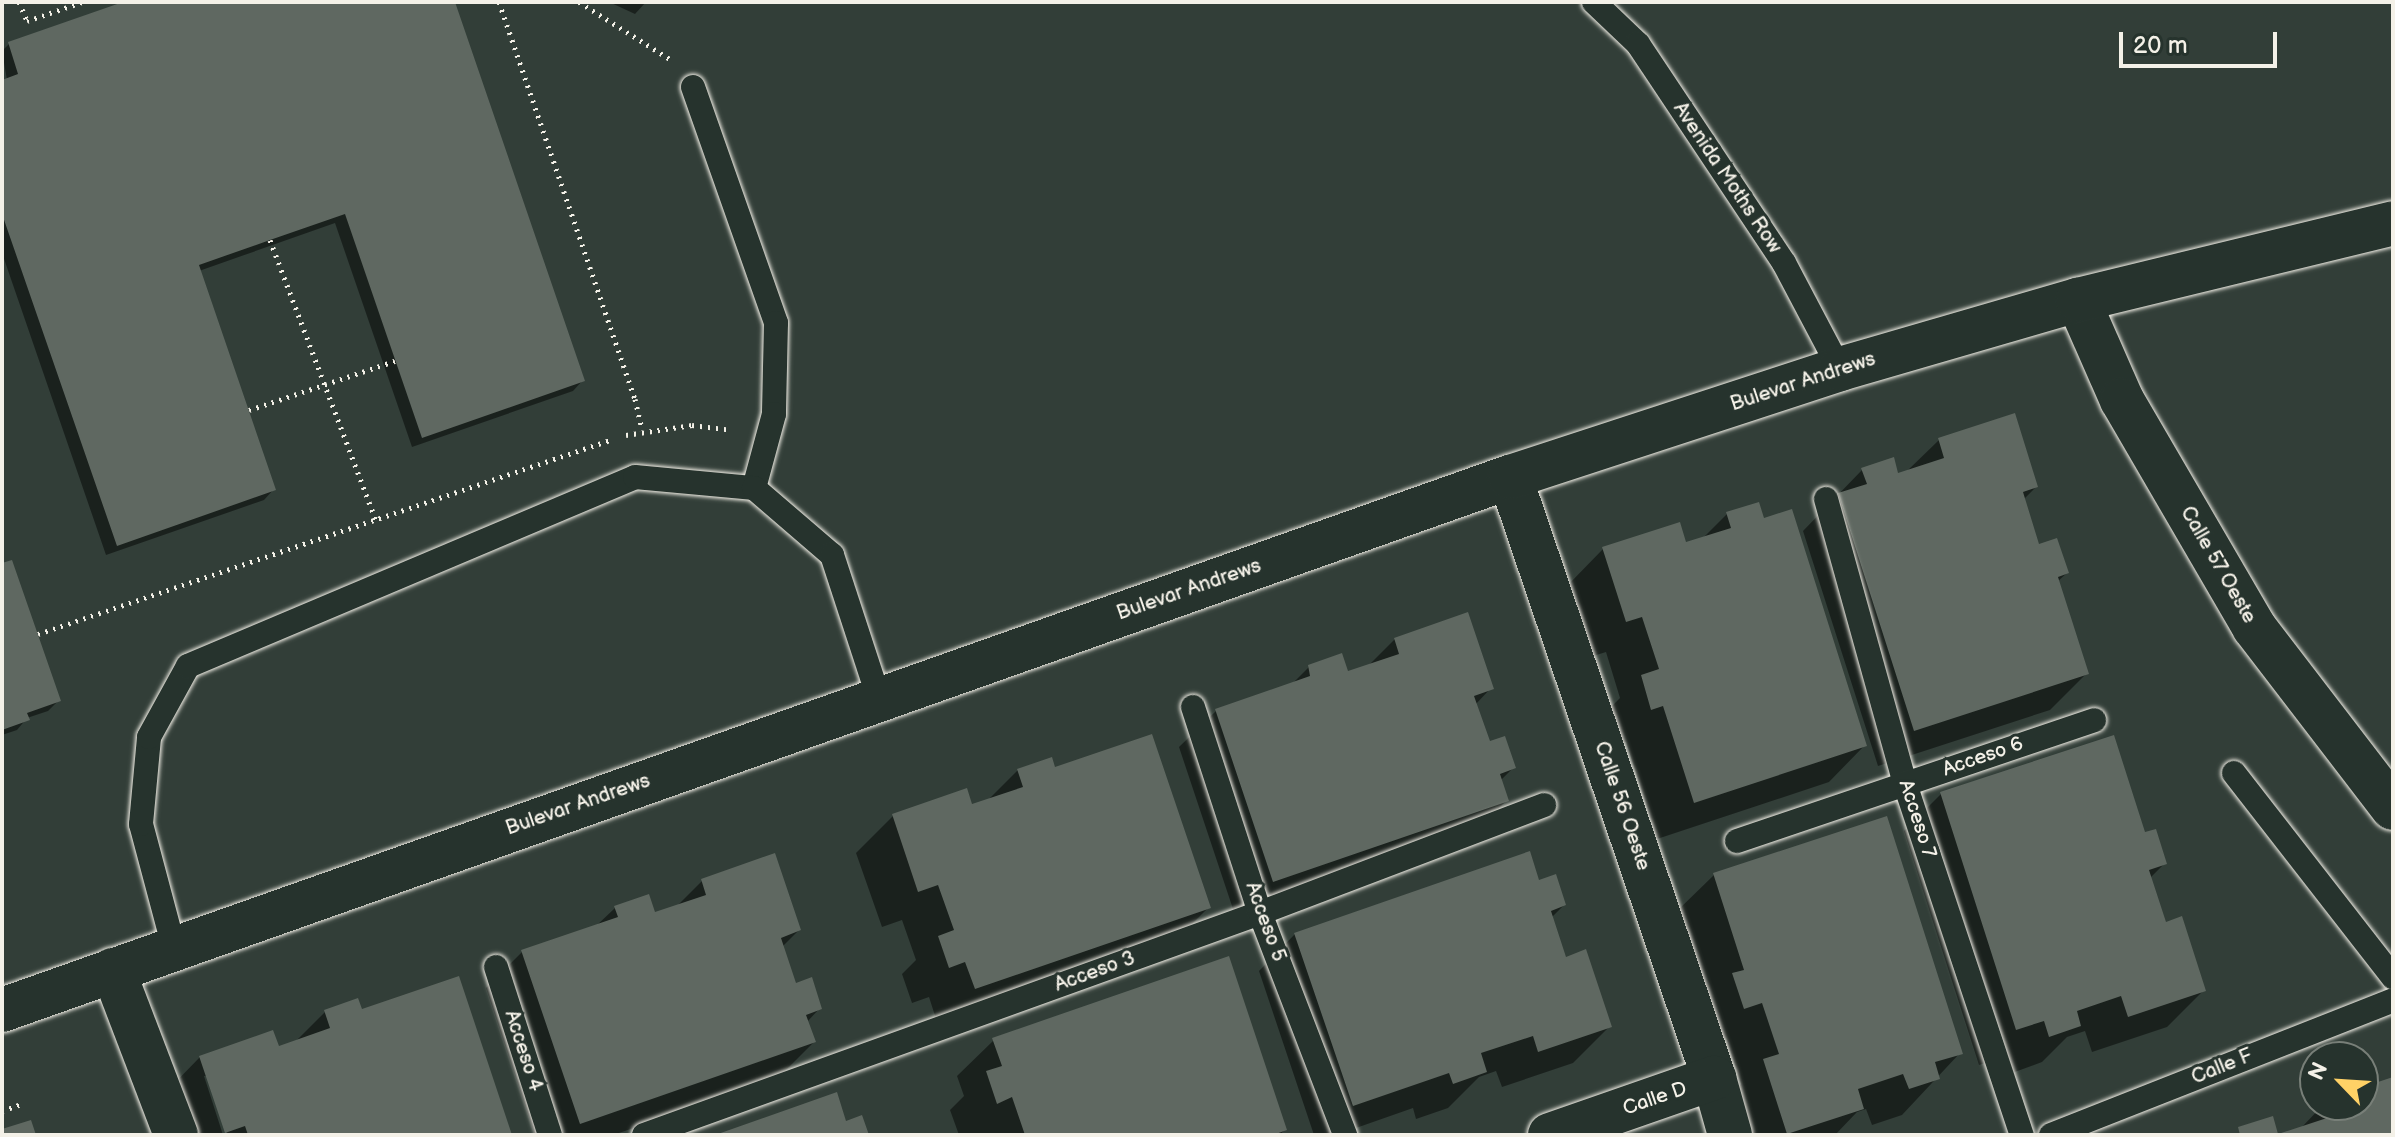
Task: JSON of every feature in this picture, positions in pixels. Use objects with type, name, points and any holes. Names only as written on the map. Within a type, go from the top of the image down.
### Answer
[{"type":"main road","name":"Bulevar Andrews","points":[[2,1010],[1510,477],[1840,369],[2078,300],[2393,223]]},
{"type":"main road","name":"Calle 57 Oeste","points":[[2078,300],[2122,400],[2254,627],[2393,808]]},
{"type":"main road","name":"Calle 56 Oeste","points":[[1510,477],[1714,1078],[1730,1135]]},
{"type":"main road","points":[[113,970],[176,1135]]},
{"type":"main road","name":"Calle D","points":[[1550,1135],[1714,1078]]},
{"type":"lane","name":"Avenida Moths Row","points":[[1594,2],[1638,44],[1750,211],[1784,263],[1840,369]]},
{"type":"lane","points":[[693,87],[776,323],[774,414],[754,488]]},
{"type":"lane","points":[[174,948],[141,824],[149,737],[188,666],[635,477],[754,488],[832,555],[879,699]]},
{"type":"lane","name":"Acceso 7","points":[[1826,499],[1905,784],[2022,1135]]},
{"type":"lane","name":"Acceso 5","points":[[1193,707],[1260,913],[1345,1135]]},
{"type":"lane","name":"Acceso 6","points":[[1737,841],[2094,720]]},
{"type":"lane","points":[[2234,773],[2393,977]]},
{"type":"lane","name":"Acceso 3","points":[[644,1135],[1260,913],[1544,805]]},
{"type":"lane","name":"Acceso 4","points":[[496,967],[550,1135]]},
{"type":"lane","name":"Calle F","points":[[2051,1135],[2109,1124],[2393,1000]]},
{"type":"path","points":[[19,2],[27,21],[82,2]]},
{"type":"path","points":[[499,2],[635,399],[642,430]]},
{"type":"path","points":[[579,2],[683,67],[693,87]]},
{"type":"path","points":[[270,240],[376,520]]},
{"type":"path","points":[[249,410],[395,361]]},
{"type":"path","points":[[38,634],[642,430],[692,425],[740,432]]},
{"type":"path","points":[[2,1111],[21,1104]]},
{"type":"building","points":[[123,2],[455,2],[585,381],[422,438],[345,214],[199,265],[276,490],[117,546],[2,214],[2,80],[18,74],[8,42]]},
{"type":"building","points":[[2015,413],[2038,487],[2023,492],[2039,544],[2057,538],[2069,573],[2058,577],[2089,674],[1914,731],[1838,493],[1867,484],[1861,468],[1894,457],[1898,473],[1944,458],[1938,438]]},
{"type":"building","points":[[1759,502],[1764,518],[1792,509],[1867,746],[1694,803],[1663,706],[1651,710],[1641,675],[1659,669],[1642,617],[1626,622],[1602,547],[1680,522],[1686,542],[1731,528],[1726,512]]},
{"type":"building","points":[[12,560],[61,701],[27,713],[30,720],[2,730],[2,563]]},
{"type":"building","points":[[1468,612],[1494,689],[1474,696],[1490,741],[1505,736],[1516,768],[1500,774],[1509,801],[1273,882],[1215,709],[1310,676],[1308,665],[1342,653],[1348,671],[1399,654],[1394,638]]},
{"type":"building","points":[[1152,734],[1211,908],[975,989],[965,962],[949,968],[938,936],[954,930],[938,885],[918,892],[892,814],[967,788],[972,804],[1023,787],[1017,769],[1052,757],[1055,767]]},
{"type":"building","points":[[2114,735],[2145,832],[2156,829],[2167,864],[2149,870],[2166,922],[2182,916],[2206,991],[2128,1017],[2121,996],[2077,1011],[2081,1026],[2049,1037],[2044,1021],[2016,1030],[1940,792]]},
{"type":"building","points":[[1887,816],[1963,1054],[1935,1062],[1940,1079],[1909,1089],[1903,1074],[1858,1089],[1864,1109],[1787,1134],[1763,1059],[1779,1054],[1762,1003],[1744,1009],[1732,973],[1744,970],[1713,873]]},
{"type":"building","points":[[1530,851],[1539,880],[1556,874],[1566,905],[1551,911],[1566,957],[1586,949],[1612,1027],[1538,1052],[1533,1036],[1481,1053],[1487,1072],[1453,1084],[1449,1073],[1353,1106],[1294,933]]},
{"type":"building","points":[[775,853],[801,930],[781,938],[796,983],[812,977],[822,1009],[806,1015],[816,1042],[580,1124],[521,950],[618,917],[614,906],[649,894],[655,912],[706,895],[701,879]]},
{"type":"building","points":[[1229,956],[1287,1130],[1273,1135],[1025,1135],[1012,1097],[997,1104],[986,1071],[1002,1066],[992,1038]]},
{"type":"building","points":[[459,976],[512,1135],[248,1135],[245,1126],[225,1133],[199,1056],[273,1030],[279,1046],[330,1028],[324,1010],[358,998],[362,1009]]},
{"type":"building","points":[[2393,1077],[2393,1135],[2240,1135],[2238,1127],[2273,1116],[2278,1134],[2318,1121],[2379,1121],[2379,1082]]},
{"type":"building","points":[[837,1092],[846,1121],[862,1115],[869,1135],[715,1135]]},
{"type":"building","points":[[31,1120],[36,1135],[2,1135],[2,1129]]}]
